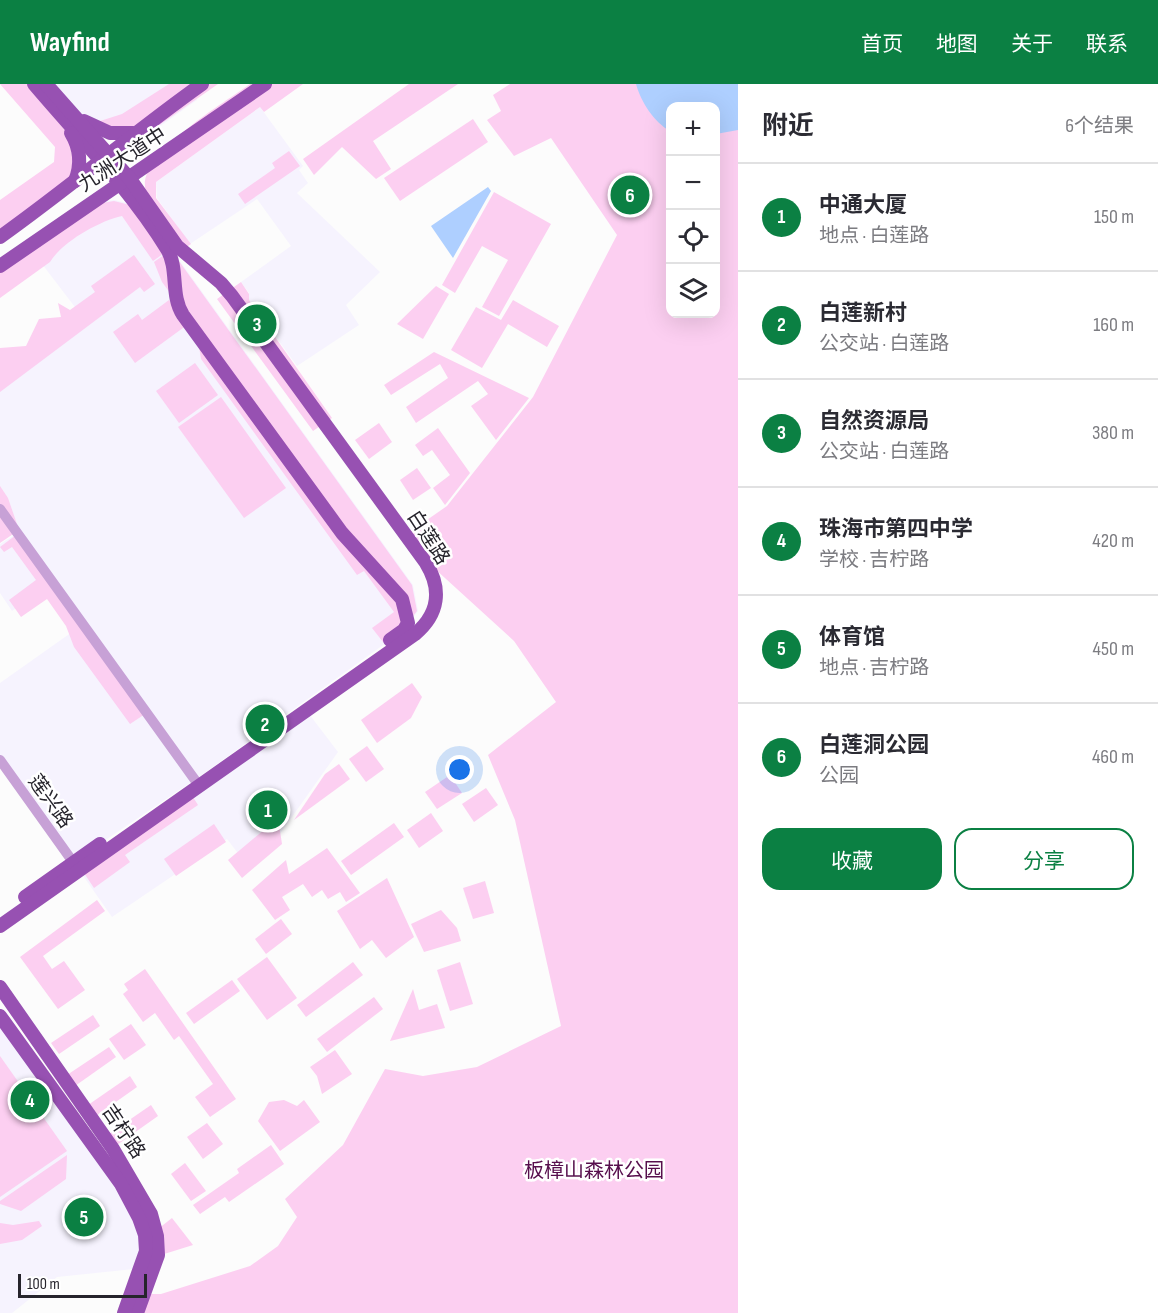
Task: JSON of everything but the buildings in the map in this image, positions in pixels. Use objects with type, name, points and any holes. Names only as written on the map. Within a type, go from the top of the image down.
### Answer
[{"type":"main road","points":[[34,84],[63,111],[98,129],[110,133],[133,133]]},
{"type":"main road","points":[[46,84],[63,111],[79,151],[80,164],[75,181]]},
{"type":"main road","name":"九洲大道中","points":[[0,237],[75,181],[133,133],[202,84]]},
{"type":"main road","name":"九洲大道中","points":[[0,266],[83,208],[153,164],[265,84]]},
{"type":"main road","name":"白莲路","points":[[0,926],[415,634],[430,618],[436,605],[435,582],[426,563],[232,296],[217,279],[177,246],[151,208],[63,111]]},
{"type":"main road","points":[[151,208],[144,180],[153,164]]},
{"type":"main road","name":"白莲路","points":[[0,915],[73,862],[195,780],[401,633],[407,626],[408,616],[398,593],[342,533],[183,315],[177,304],[170,254],[135,204],[125,182]]},
{"type":"main road","points":[[83,208],[114,200],[135,204]]},
{"type":"main road","name":"吉柠路","points":[[0,987],[113,1149],[151,1214],[157,1236],[158,1255],[137,1313]]},
{"type":"main road","name":"吉柠路","points":[[0,1016],[120,1184],[139,1218],[145,1235],[146,1251],[124,1313]]},
{"type":"street","points":[[0,509],[195,780]]},
{"type":"street","name":"莲兴路","points":[[0,760],[73,862]]},
{"type":"shaded area","points":[[46,84],[187,84],[197,100],[159,127],[141,132],[98,129]]},
{"type":"shaded area","points":[[260,107],[303,166],[299,170],[308,183],[297,193],[380,272],[346,305],[359,325],[297,366],[249,300],[249,293],[241,282],[291,246],[257,199],[190,244],[157,198],[156,182]]},
{"type":"shaded area","points":[[114,200],[135,205],[144,211],[413,585],[418,611],[404,630],[203,774],[73,862],[0,760],[0,683],[82,625],[52,583],[12,611],[0,593],[0,544],[16,534],[0,512],[0,373],[81,315],[26,243],[102,202]]},
{"type":"shaded area","points":[[306,710],[338,752],[277,838],[244,861],[227,839],[112,917],[79,870]]},
{"type":"shaded area","points":[[0,1016],[120,1184],[144,1235],[134,1269],[57,1277],[12,1313],[0,1313]]},
{"type":"green space","points":[[0,84],[30,84],[70,137],[74,176],[0,237],[0,200],[54,162],[55,147]]},
{"type":"green space","points":[[169,84],[218,84],[158,126],[124,133],[97,122],[122,114]]},
{"type":"green space","points":[[250,84],[303,84],[264,112],[260,107],[156,182],[156,198],[191,244],[182,250],[146,194],[147,173],[156,159],[186,130]]},
{"type":"green space","points":[[409,84],[458,84],[373,141],[391,169],[376,179],[342,147],[314,175],[303,159]]},
{"type":"green space","name":"板樟山森林公园","points":[[510,84],[738,84],[738,1313],[124,1313],[131,1294],[161,1294],[250,1266],[278,1246],[297,1217],[285,1199],[343,1145],[385,1069],[423,1076],[477,1067],[561,1026],[515,820],[488,755],[556,702],[514,641],[401,538],[447,506],[533,397],[617,235],[551,138],[514,156],[487,120],[501,111],[493,95]]},
{"type":"green space","points":[[473,119],[488,142],[400,201],[384,178]]},
{"type":"green space","points":[[289,151],[300,166],[245,204],[238,194],[275,168],[272,163]]},
{"type":"green space","points":[[494,192],[551,224],[499,316],[482,307],[508,260],[482,246],[455,293],[442,285]]},
{"type":"green space","points":[[114,201],[134,206],[170,249],[153,261],[122,216],[92,227],[72,240],[50,262],[0,298],[0,262],[102,203]]},
{"type":"green space","points":[[171,250],[412,585],[417,611],[403,629],[383,642],[372,628],[394,612],[364,571],[357,575],[201,359],[196,328],[162,282],[154,262]]},
{"type":"green space","points":[[134,255],[155,284],[144,292],[140,287],[0,392],[0,348],[26,346],[39,319],[61,317],[58,303],[70,310],[95,292],[91,286]]},
{"type":"green space","points":[[241,282],[249,294],[249,300],[332,418],[313,431],[217,299]]},
{"type":"green space","points":[[436,286],[449,294],[423,339],[397,324]]},
{"type":"green space","points":[[169,300],[187,325],[135,363],[113,332],[138,314],[142,320]]},
{"type":"green space","points":[[513,300],[559,326],[547,347],[508,324],[482,368],[451,350],[476,307],[501,320]]},
{"type":"green space","points":[[434,352],[529,398],[496,440],[471,406],[488,394],[478,381],[416,423],[406,407],[448,378],[440,364],[391,395],[384,385]]},
{"type":"green space","points":[[195,363],[218,395],[179,423],[156,391]]},
{"type":"green space","points":[[221,397],[286,488],[244,518],[178,427]]},
{"type":"green space","points":[[379,423],[392,442],[369,459],[355,440]]},
{"type":"green space","points":[[438,428],[470,473],[445,505],[433,488],[450,475],[432,450],[423,456],[415,445]]},
{"type":"green space","points":[[417,468],[431,488],[413,500],[400,480]]},
{"type":"green space","points":[[0,486],[8,498],[19,530],[0,543]]},
{"type":"green space","points":[[20,532],[148,712],[130,724],[74,647],[66,626],[47,599],[21,617],[9,600],[36,580],[12,547],[4,552],[0,547]]},
{"type":"green space","points":[[412,683],[422,697],[411,718],[377,743],[361,720]]},
{"type":"green space","points":[[367,746],[384,769],[366,782],[349,759]]},
{"type":"green space","points":[[339,764],[350,779],[294,820],[325,774]]},
{"type":"green space","points":[[450,775],[462,793],[437,809],[425,792]]},
{"type":"green space","points":[[486,788],[498,805],[474,822],[462,804]]},
{"type":"green space","points":[[191,794],[198,805],[125,855],[130,862],[94,888],[82,870]]},
{"type":"green space","points":[[431,813],[443,831],[419,848],[407,830]]},
{"type":"green space","points":[[278,818],[282,844],[242,878],[228,860]]},
{"type":"green space","points":[[394,823],[404,837],[351,875],[341,861]]},
{"type":"green space","points":[[214,824],[226,842],[176,876],[164,859]]},
{"type":"green space","points":[[327,848],[360,893],[346,902],[340,892],[328,899],[322,890],[312,897],[303,884],[282,897],[290,910],[275,920],[252,890],[286,860],[289,874]]},
{"type":"green space","points":[[387,878],[414,937],[386,958],[372,940],[360,949],[337,911]]},
{"type":"green space","points":[[485,881],[494,913],[473,919],[463,888]]},
{"type":"green space","points":[[97,900],[105,911],[43,956],[52,969],[64,961],[85,990],[58,1009],[20,957]]},
{"type":"green space","points":[[441,910],[457,928],[461,941],[424,952],[411,924]]},
{"type":"green space","points":[[281,919],[292,934],[266,954],[255,939]]},
{"type":"green space","points":[[267,957],[297,998],[267,1020],[237,979]]},
{"type":"green space","points":[[353,962],[363,975],[306,1017],[297,1005]]},
{"type":"green space","points":[[460,962],[473,1004],[450,1011],[437,970]]},
{"type":"green space","points":[[145,969],[236,1099],[210,1117],[195,1097],[213,1084],[179,1036],[174,1040],[155,1013],[143,1022],[123,994],[128,990],[124,984]]},
{"type":"green space","points":[[232,980],[240,991],[194,1024],[186,1013]]},
{"type":"green space","points":[[413,989],[419,1010],[437,1004],[445,1028],[390,1041]]},
{"type":"green space","points":[[374,997],[383,1009],[327,1052],[317,1039]]},
{"type":"green space","points":[[93,1015],[100,1026],[59,1054],[51,1043]]},
{"type":"green space","points":[[131,1024],[146,1045],[124,1060],[109,1039]]},
{"type":"green space","points":[[109,1047],[116,1057],[75,1086],[67,1075]]},
{"type":"green space","points":[[335,1050],[352,1074],[322,1094],[317,1076],[310,1067]]},
{"type":"green space","points":[[0,1056],[67,1151],[0,1197]]},
{"type":"green space","points":[[130,1076],[137,1087],[96,1116],[88,1105]]},
{"type":"green space","points":[[284,1100],[297,1106],[304,1100],[320,1122],[280,1151],[258,1121],[269,1102]]},
{"type":"green space","points":[[151,1105],[158,1116],[117,1145],[109,1134]]},
{"type":"green space","points":[[207,1123],[223,1144],[203,1159],[187,1137]]},
{"type":"green space","points":[[271,1145],[284,1164],[229,1202],[225,1197],[200,1214],[193,1205],[239,1173],[237,1169]]},
{"type":"green space","points":[[67,1155],[66,1179],[21,1211],[0,1204],[0,1201]]},
{"type":"green space","points":[[185,1163],[206,1191],[191,1201],[171,1174]]},
{"type":"green space","points":[[172,1218],[193,1245],[161,1255],[158,1229]]},
{"type":"green space","points":[[39,1221],[42,1226],[22,1240],[0,1244],[0,1223],[13,1225]]},
{"type":"water","points":[[636,84],[738,84],[738,130],[720,133],[720,102],[666,102],[666,128],[649,111]]},
{"type":"water","points":[[488,187],[491,191],[453,258],[431,226]]},
{"type":"place","name":"白莲洞公园","points":[[630,195]]},
{"type":"place","name":"自然资源局","points":[[257,324]]},
{"type":"place","name":"白莲新村","points":[[265,724]]},
{"type":"place","name":"中通大厦","points":[[268,810]]},
{"type":"place","name":"珠海市第四中学","points":[[30,1100]]},
{"type":"place","name":"体育馆","points":[[84,1217]]}]
